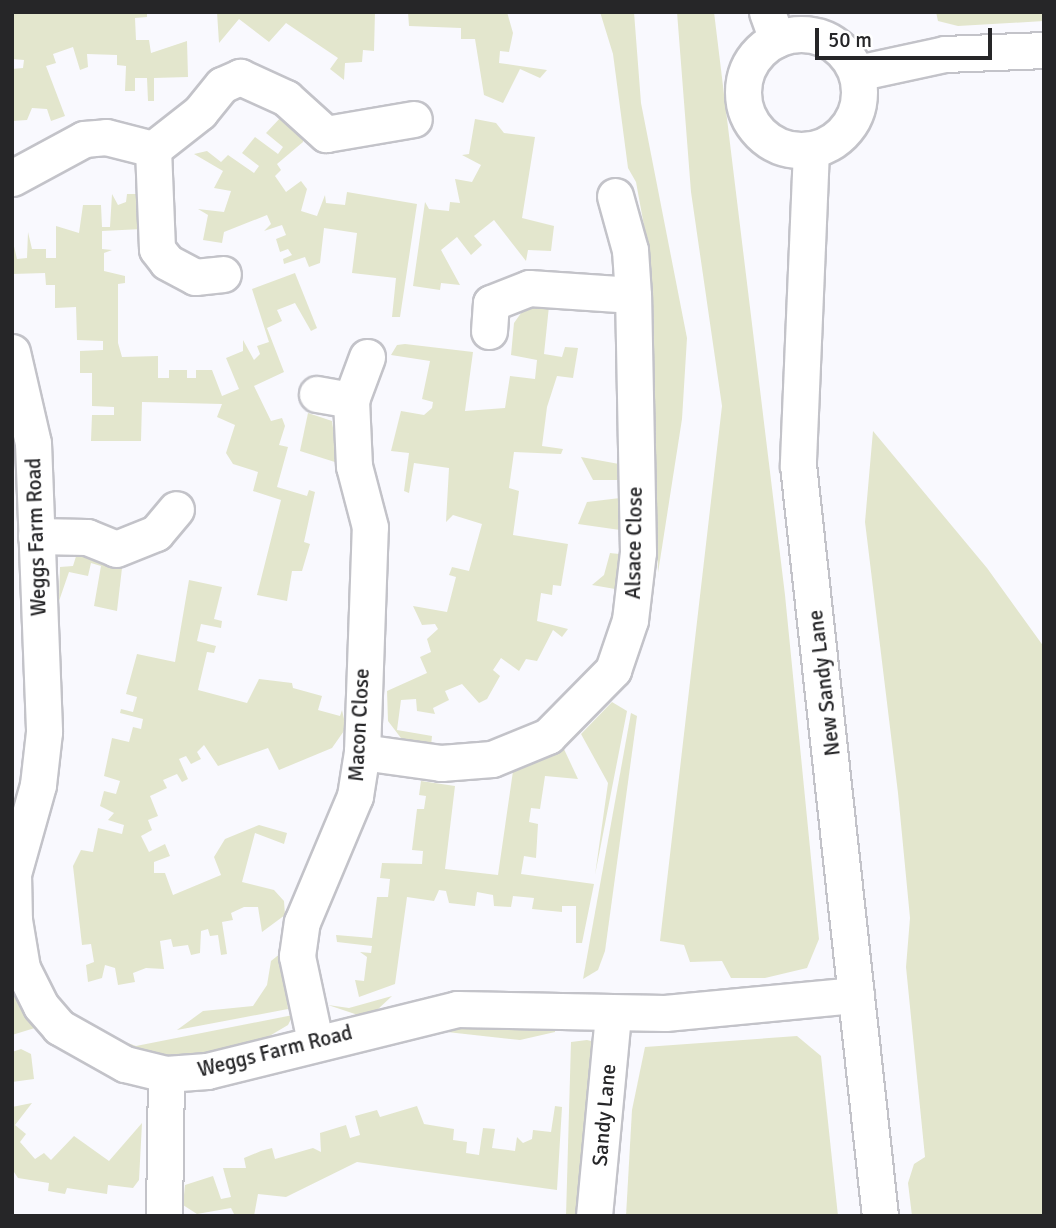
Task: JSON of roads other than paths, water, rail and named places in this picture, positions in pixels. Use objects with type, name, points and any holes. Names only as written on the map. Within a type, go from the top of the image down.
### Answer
[{"type":"street","points":[[772,26],[824,39],[848,56],[857,73],[860,93],[846,130],[811,150],[793,150],[760,134],[743,100],[750,64],[772,26]]},
{"type":"street","points":[[857,73],[945,54],[1044,50]]},
{"type":"street","points":[[153,149],[200,112],[222,85],[240,77],[286,98],[326,134],[420,117]]},
{"type":"street","points":[[12,178],[84,139],[106,137],[153,149]]},
{"type":"street","points":[[153,149],[157,249],[167,262],[203,283]]},
{"type":"street","name":"New Sandy Lane","points":[[811,150],[798,465],[880,1216]]},
{"type":"street","name":"Alsace Close","points":[[362,752],[441,763],[492,759],[548,736],[613,670],[636,585],[633,295],[629,250],[615,196]]},
{"type":"street","points":[[487,309],[529,288],[633,295]]},
{"type":"street","name":"Macon Close","points":[[315,1041],[297,956],[302,922],[355,796],[362,752],[370,527],[354,466],[351,400],[367,357]]},
{"type":"street","name":"Weggs Farm Road","points":[[14,365],[33,443],[44,732],[38,785],[13,874],[22,968],[41,1006],[86,1044],[125,1064],[166,1074],[207,1071],[315,1041],[457,1009],[613,1014],[703,1011],[856,995]]},
{"type":"street","points":[[317,394],[351,400]]},
{"type":"street","points":[[36,536],[87,537],[116,549],[161,546],[176,509]]},
{"type":"street","name":"Sandy Lane","points":[[594,1216],[613,1014]]},
{"type":"street","points":[[164,1216],[166,1074]]}]
